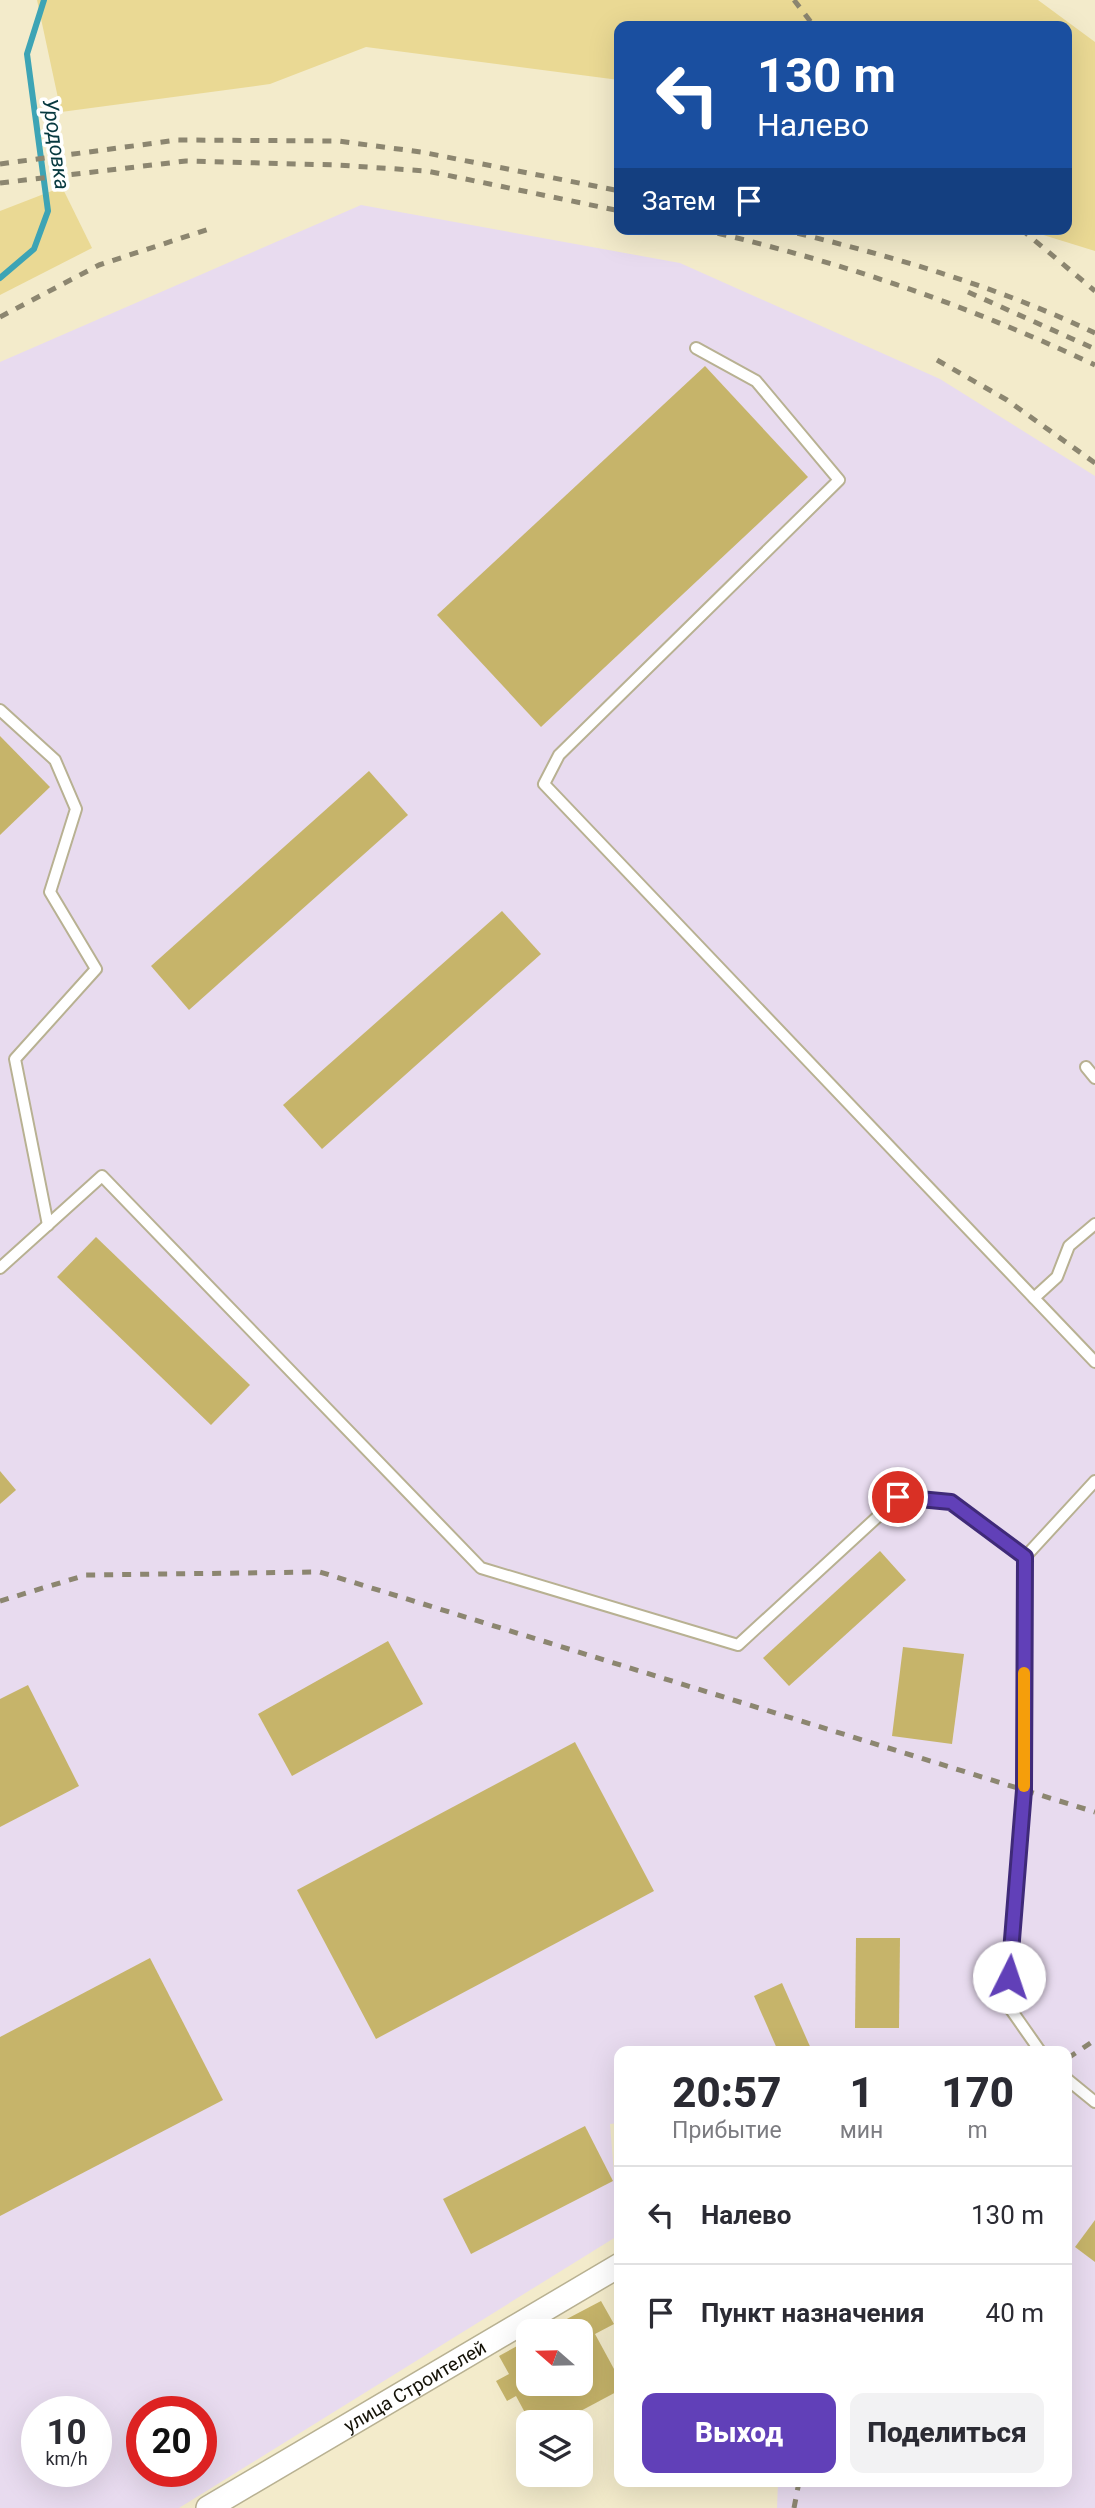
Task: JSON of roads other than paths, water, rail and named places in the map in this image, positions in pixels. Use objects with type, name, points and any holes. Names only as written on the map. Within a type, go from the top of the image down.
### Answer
[{"type":"street","name":"улица Строителей","points":[[208,2508],[614,2269]]},
{"type":"lane","points":[[696,348],[756,381],[839,480],[559,755],[544,784],[1095,1363]]},
{"type":"lane","points":[[0,710],[55,760],[76,809],[50,892],[96,969],[15,1059],[48,1225]]},
{"type":"lane","points":[[1086,1067],[1095,1077]]},
{"type":"lane","points":[[0,1268],[102,1176],[481,1568],[738,1645],[898,1497],[951,1502],[1025,1557]]},
{"type":"lane","points":[[1034,1298],[1057,1277],[1069,1246],[1095,1224]]},
{"type":"lane","points":[[1036,2046],[1007,2004],[1024,1790],[1025,1557],[1095,1481]]},
{"type":"lane","points":[[1072,2083],[1095,2102]]},
{"type":"waterway","name":"Уродовка","points":[[0,278],[34,249],[48,211],[27,54],[44,0]]},
{"type":"railway","points":[[794,0],[810,21]]},
{"type":"railway","points":[[0,164],[177,140],[338,141],[421,152],[614,190]]},
{"type":"railway","points":[[0,183],[186,161],[337,165],[427,171],[614,210]]},
{"type":"railway","points":[[0,317],[99,265],[215,227]]},
{"type":"railway","points":[[724,235],[803,255],[901,286],[997,322],[1095,365]]},
{"type":"railway","points":[[804,235],[861,249],[979,286],[1095,333]]},
{"type":"railway","points":[[1028,235],[1095,291]]},
{"type":"railway","points":[[968,292],[1095,349]]},
{"type":"railway","points":[[937,360],[1007,400],[1095,463]]},
{"type":"railway","points":[[0,1601],[86,1575],[320,1572],[1095,1812]]},
{"type":"railway","points":[[1072,2055],[1095,2040]]},
{"type":"railway","points":[[794,2508],[798,2487]]}]
